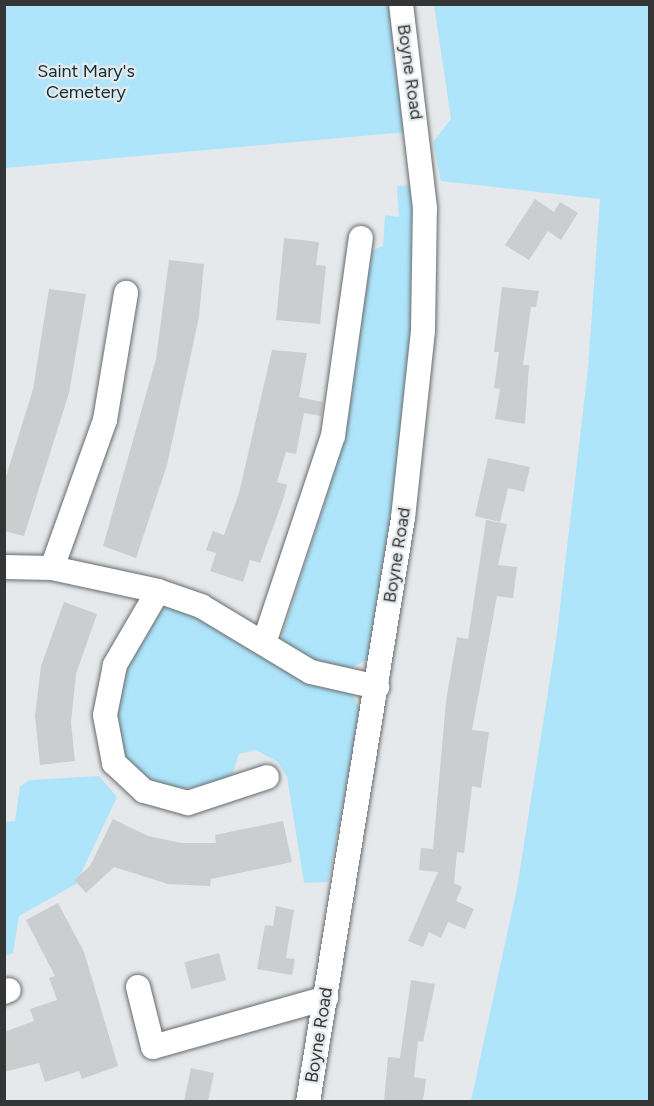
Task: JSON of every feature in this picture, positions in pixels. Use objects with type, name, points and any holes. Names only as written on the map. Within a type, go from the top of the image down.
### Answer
[{"type":"street","name":"Boyne Road","points":[[308,1101],[403,518],[424,319],[425,208],[401,4]]},
{"type":"street","points":[[264,643],[333,436],[361,238]]},
{"type":"street","points":[[52,568],[105,420],[126,293]]},
{"type":"street","points":[[4,567],[52,568],[158,591],[201,606],[311,672],[377,687]]},
{"type":"street","points":[[158,591],[115,665],[105,715],[114,763],[144,791],[188,803],[267,777]]},
{"type":"street","points":[[138,987],[153,1047],[326,998]]},
{"type":"green space","name":"Saint Mary's Cemetery","points":[[5,5],[389,5],[407,132],[5,168]]},
{"type":"green space","points":[[434,5],[649,5],[649,1101],[471,1101],[517,888],[556,641],[588,369],[600,199],[441,181],[433,142],[451,119]]},
{"type":"green space","points":[[412,185],[418,320],[395,525],[370,658],[346,671],[308,662],[283,644],[282,635],[329,490],[357,353],[369,252],[383,246],[385,215],[399,217],[397,186]]},
{"type":"green space","points":[[172,606],[352,695],[361,710],[328,882],[304,883],[287,777],[278,762],[256,750],[239,754],[230,782],[177,789],[142,779],[119,752],[116,707],[121,673],[159,610]]},
{"type":"green space","points":[[99,776],[117,797],[76,884],[19,916],[13,953],[5,956],[5,822],[15,821],[20,786],[30,780]]},
{"type":"building","points":[[535,199],[554,212],[560,202],[578,213],[561,240],[548,231],[529,260],[505,245]]},
{"type":"building","points":[[284,238],[319,242],[316,265],[326,266],[320,324],[276,320]]},
{"type":"building","points":[[169,260],[204,264],[199,317],[167,465],[136,558],[103,546],[156,359]]},
{"type":"building","points":[[502,287],[539,291],[536,307],[531,307],[523,365],[529,365],[525,424],[495,419],[500,389],[494,388],[499,352],[494,352]]},
{"type":"building","points":[[49,289],[86,294],[69,393],[24,536],[4,531],[4,483],[33,389]]},
{"type":"building","points":[[272,350],[307,353],[299,397],[323,402],[321,416],[304,413],[296,454],[286,452],[277,482],[287,485],[283,500],[260,563],[250,560],[243,582],[210,571],[216,553],[206,550],[213,531],[224,535],[239,493]]},
{"type":"building","points":[[488,458],[530,467],[524,492],[508,488],[500,522],[475,516]]},
{"type":"building","points":[[486,520],[507,524],[498,565],[517,567],[513,598],[497,596],[472,730],[489,732],[481,788],[472,786],[464,853],[457,852],[454,883],[462,887],[456,901],[474,909],[465,929],[448,922],[441,938],[429,932],[423,947],[408,941],[438,872],[419,870],[421,848],[433,849],[446,701],[457,637],[468,639]]},
{"type":"building","points":[[64,602],[97,614],[76,674],[71,723],[75,761],[40,765],[35,716],[41,666]]},
{"type":"building","points":[[113,819],[148,836],[181,843],[216,843],[215,835],[283,821],[292,862],[211,879],[210,886],[168,884],[114,867],[86,893],[74,880],[90,866]]},
{"type":"building","points":[[58,903],[84,952],[118,1066],[82,1079],[79,1071],[45,1082],[39,1063],[4,1072],[4,1032],[34,1021],[30,1009],[57,1000],[49,978],[55,976],[26,920]]},
{"type":"building","points":[[276,906],[294,910],[286,958],[295,959],[292,975],[257,969],[265,925],[273,926]]},
{"type":"building","points":[[219,953],[226,980],[191,989],[184,962]]},
{"type":"building","points":[[411,980],[435,984],[423,1042],[418,1041],[414,1077],[426,1079],[423,1101],[384,1101],[388,1057],[400,1058]]},
{"type":"building","points":[[191,1068],[214,1073],[208,1101],[184,1101]]}]
